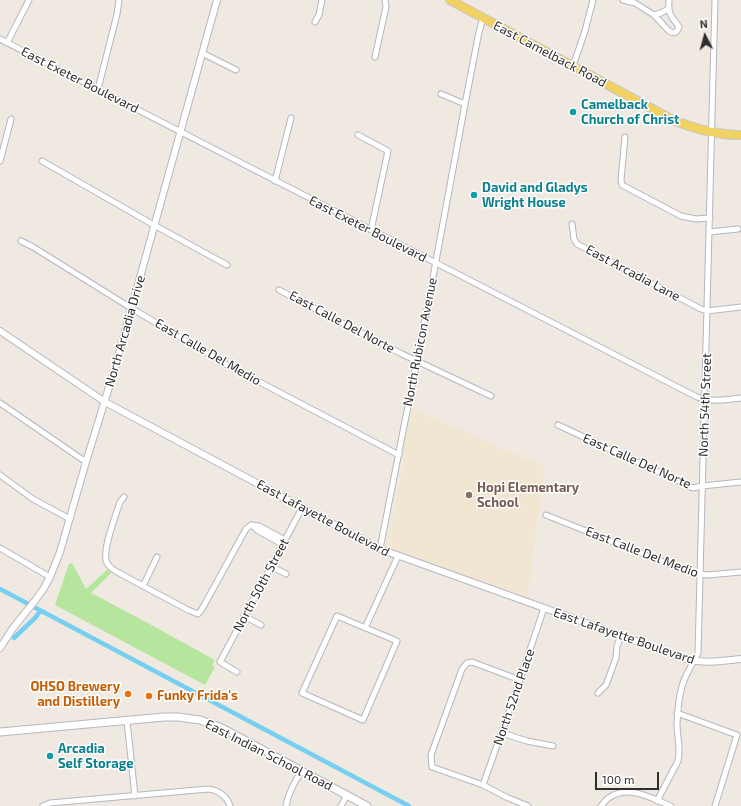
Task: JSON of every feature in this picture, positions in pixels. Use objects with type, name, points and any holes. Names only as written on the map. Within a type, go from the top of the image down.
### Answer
[{"type":"main road","name":"East Camelback Road","points":[[450,0],[673,120],[694,128],[712,132],[741,135]]},
{"type":"main road","name":"East Indian School Road","points":[[2,733],[170,717],[200,720],[222,728],[367,806]]},
{"type":"street","points":[[7,43],[29,0]]},
{"type":"street","points":[[98,88],[117,14],[119,0]]},
{"type":"street","name":"North Arcadia Drive","points":[[0,648],[13,628],[34,602],[50,577],[60,552],[131,308],[217,0]]},
{"type":"street","points":[[316,22],[322,0]]},
{"type":"street","points":[[385,0],[386,7]]},
{"type":"street","points":[[375,57],[386,7],[390,0]]},
{"type":"street","points":[[573,66],[586,31],[593,0]]},
{"type":"street","points":[[623,0],[635,3],[654,15],[669,31],[675,33],[678,31],[679,27],[669,14],[669,0]]},
{"type":"street","name":"North 54th Street","points":[[657,801],[678,761],[680,754],[677,728],[681,691],[685,677],[698,653],[715,0]]},
{"type":"street","points":[[654,15],[668,9]]},
{"type":"street","name":"North Rubicon Avenue","points":[[380,549],[436,264],[465,104],[483,18]]},
{"type":"street","name":"East Exeter Boulevard","points":[[0,39],[98,88],[275,181],[697,398],[712,401],[741,398]]},
{"type":"street","points":[[202,52],[236,70]]},
{"type":"street","points":[[441,94],[465,104]]},
{"type":"street","points":[[275,181],[291,118]]},
{"type":"street","points":[[0,161],[11,119]]},
{"type":"street","points":[[358,135],[388,151],[371,230]]},
{"type":"street","points":[[625,137],[621,184],[681,216],[696,219],[710,218]]},
{"type":"street","points":[[42,161],[227,265]]},
{"type":"street","name":"East Arcadia Lane","points":[[572,224],[574,239],[577,244],[707,311]]},
{"type":"street","points":[[710,232],[738,229]]},
{"type":"street","name":"East Calle Del Medio","points":[[21,241],[230,366],[399,455]]},
{"type":"street","name":"East Calle Del Norte","points":[[279,290],[416,361],[491,396]]},
{"type":"street","points":[[707,311],[741,307]]},
{"type":"street","name":"East Lafayette Boulevard","points":[[0,331],[104,402],[380,549],[694,661],[708,662],[741,659]]},
{"type":"street","points":[[0,402],[86,462]]},
{"type":"street","name":"East Calle Del Norte","points":[[558,425],[693,488],[741,482]]},
{"type":"street","points":[[0,475],[33,499],[70,519]]},
{"type":"street","points":[[124,496],[120,502],[106,547],[105,556],[110,568],[198,614],[246,528],[251,524],[259,526],[269,534],[284,542]]},
{"type":"street","name":"North 50th Street","points":[[238,672],[220,662],[302,508]]},
{"type":"street","name":"East Calle Del Medio","points":[[546,515],[691,572],[708,575],[741,572]]},
{"type":"street","points":[[0,548],[50,577]]},
{"type":"street","points":[[365,628],[398,556]]},
{"type":"street","points":[[143,586],[157,557]]},
{"type":"street","points":[[271,566],[286,574]]},
{"type":"street","name":"North 52nd Place","points":[[483,786],[544,608]]},
{"type":"street","points":[[244,616],[261,625]]},
{"type":"street","points":[[337,616],[365,628],[397,641],[363,720],[302,693],[337,616]]},
{"type":"street","points":[[598,693],[606,685],[616,658],[617,646],[621,636]]},
{"type":"street","points":[[520,680],[472,662],[467,663],[462,669],[431,755],[432,767],[483,786],[528,806]]},
{"type":"street","points":[[678,713],[737,735],[715,806]]},
{"type":"street","points":[[127,721],[135,796]]},
{"type":"street","points":[[502,733],[526,741],[553,746]]},
{"type":"street","points":[[286,806],[290,792],[302,770]]},
{"type":"street","points":[[43,806],[50,803],[208,789],[221,793],[226,798],[230,806]]},
{"type":"street","points":[[601,806],[609,797],[620,792],[634,792],[671,806]]},
{"type":"street","points":[[341,806],[347,796]]},
{"type":"shaded area","name":"Hopi Elementary School","points":[[411,408],[545,467],[527,597],[388,548],[386,546],[402,469],[404,443]]},
{"type":"green space","points":[[72,563],[86,589],[108,569],[111,573],[91,593],[215,660],[212,665],[215,667],[205,685],[55,605],[69,564]]},
{"type":"waterway","points":[[0,589],[409,806]]},
{"type":"waterway","points":[[14,638],[36,617],[40,611]]},
{"type":"place","name":"Camelback Church of Christ","points":[[573,112]]},
{"type":"place","name":"David and Gladys Wright House","points":[[474,195]]},
{"type":"place","name":"Hopi Elementary School","points":[[469,495]]},
{"type":"place","name":"OHSO Brewery and Distillery","points":[[128,694]]},
{"type":"place","name":"Funky Frida's","points":[[149,696]]},
{"type":"place","name":"Arcadia Self Storage","points":[[50,756]]}]
